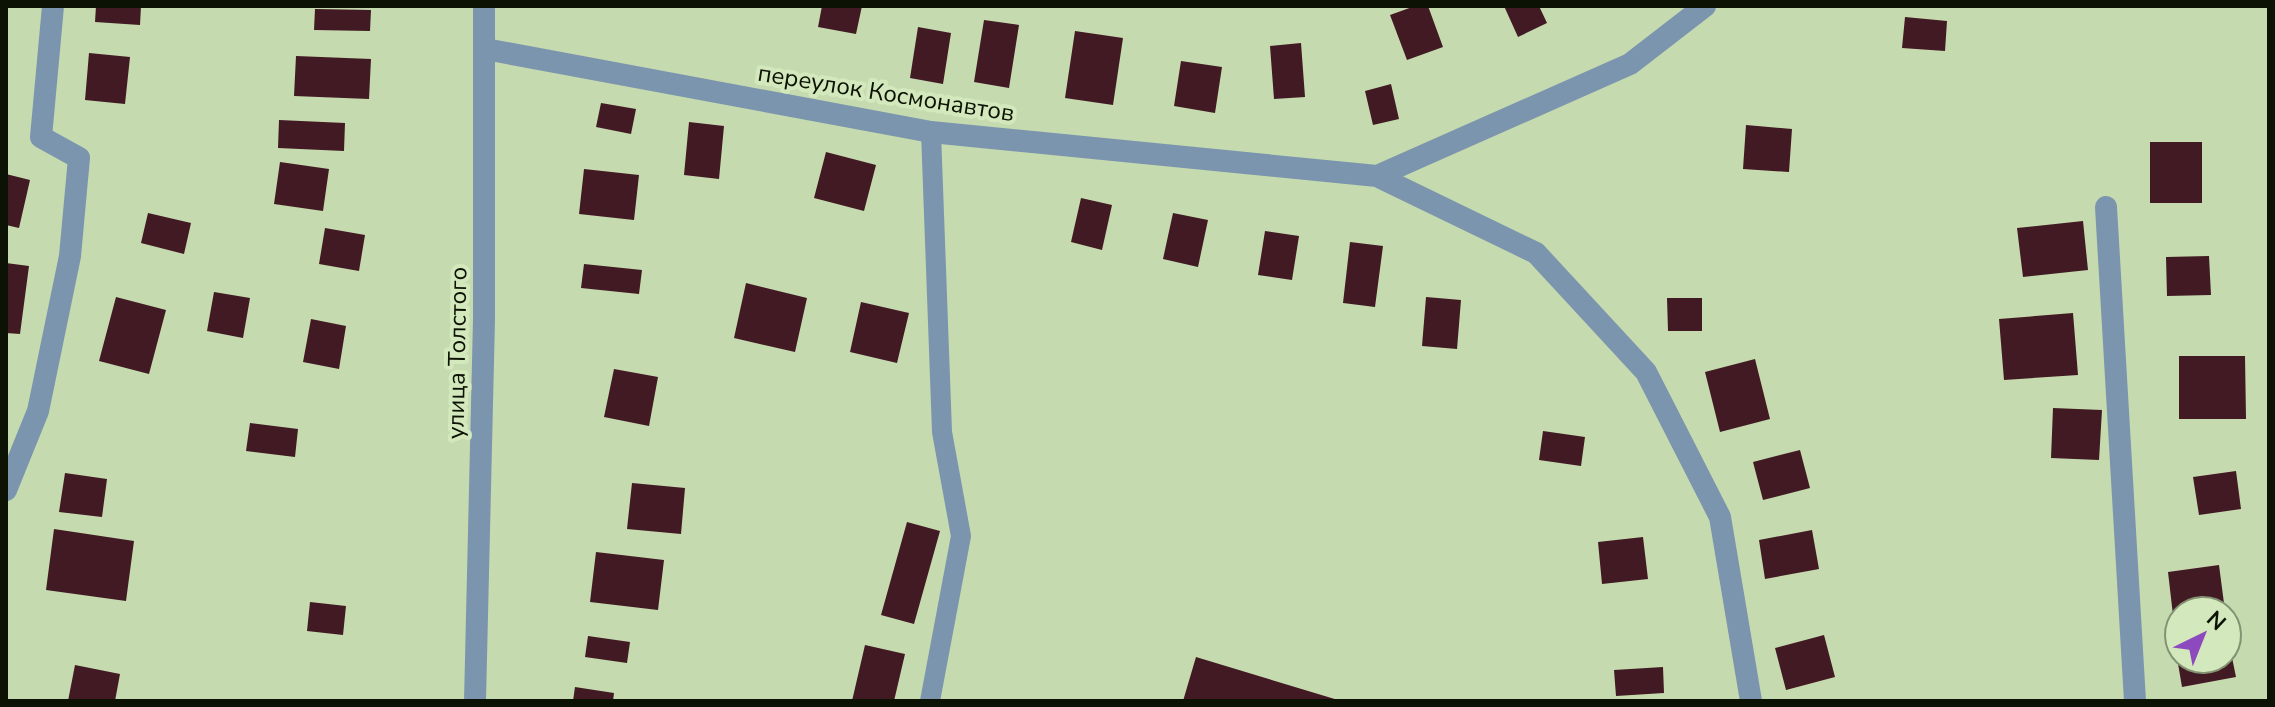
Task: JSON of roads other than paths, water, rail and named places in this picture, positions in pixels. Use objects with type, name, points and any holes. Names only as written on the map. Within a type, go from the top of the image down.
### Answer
[{"type":"street","points":[[6,490],[38,411],[70,256],[79,158],[41,137],[53,6]]},
{"type":"street","name":"улица Толстого","points":[[475,701],[484,333],[484,6]]},
{"type":"street","name":"переулок Космонавтов","points":[[1377,176],[1630,64],[1705,6]]},
{"type":"street","name":"переулок Космонавтов","points":[[485,49],[931,132],[1377,176],[1536,253],[1646,372],[1720,517],[1751,701]]},
{"type":"street","points":[[2106,207],[2135,701]]},
{"type":"lane","points":[[930,701],[961,536],[942,432],[931,132]]}]
